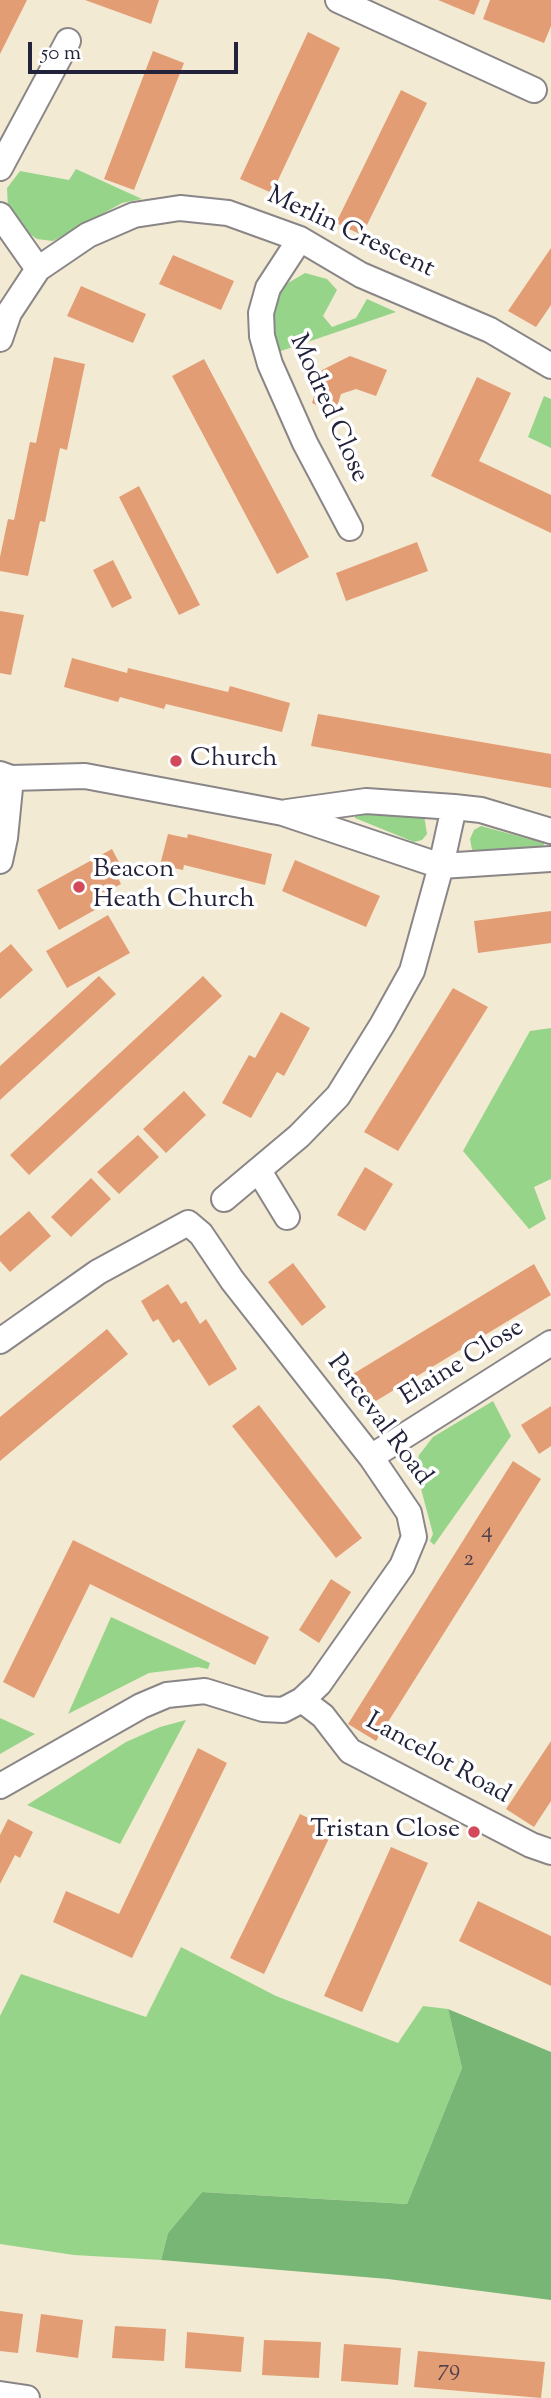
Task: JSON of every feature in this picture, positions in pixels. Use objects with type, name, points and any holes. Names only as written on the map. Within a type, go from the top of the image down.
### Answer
[{"type":"street","points":[[338,0],[534,90]]},
{"type":"street","points":[[0,168],[68,41]]},
{"type":"street","name":"Merlin Crescent","points":[[0,339],[9,313],[38,269],[88,235],[134,215],[180,208],[228,213],[300,239],[361,275],[490,330],[551,366]]},
{"type":"street","points":[[0,215],[38,269]]},
{"type":"street","name":"Modred Close","points":[[300,239],[268,288],[261,313],[262,336],[270,364],[305,443],[350,528]]},
{"type":"street","points":[[0,861],[5,838],[5,776],[85,776],[283,813],[441,866],[551,859]]},
{"type":"street","points":[[283,813],[366,801],[481,810],[551,831]]},
{"type":"street","points":[[224,1199],[260,1171],[338,1096],[382,1026],[412,971],[454,807]]},
{"type":"street","points":[[260,1171],[287,1217]]},
{"type":"street","name":"Perceval Road","points":[[0,1341],[98,1272],[188,1223],[201,1234],[232,1280],[371,1457],[409,1513],[414,1537],[402,1566],[319,1684],[302,1700]]},
{"type":"street","name":"Elaine Close","points":[[371,1457],[551,1343]]},
{"type":"street","points":[[0,1786],[141,1706],[167,1695],[205,1691],[263,1709],[293,1707],[302,1700]]},
{"type":"street","name":"Lancelot Road","points":[[302,1700],[323,1716],[350,1751],[531,1845],[551,1852]]},
{"type":"street","points":[[0,2394],[27,2398]]},
{"type":"green space","points":[[76,169],[142,199],[122,203],[53,241],[37,239],[24,230],[8,208],[7,188],[20,171],[69,180]]},
{"type":"green space","points":[[305,273],[327,279],[337,290],[323,316],[332,327],[356,318],[367,299],[396,312],[275,353],[275,300],[288,283]]},
{"type":"green space","points":[[544,396],[551,399],[551,448],[528,437]]},
{"type":"green space","points":[[355,812],[424,815],[427,834],[422,840],[414,842],[355,818]]},
{"type":"green space","points":[[481,826],[544,843],[543,848],[473,855],[470,839],[474,830]]},
{"type":"green space","points":[[551,1028],[551,1179],[534,1187],[546,1219],[529,1229],[463,1151],[530,1031]]},
{"type":"green space","points":[[493,1401],[511,1436],[434,1545],[430,1541],[433,1534],[416,1470],[419,1455],[433,1437]]},
{"type":"green space","points":[[111,1617],[210,1663],[208,1669],[198,1667],[149,1673],[68,1714]]},
{"type":"green space","points":[[0,1718],[35,1734],[0,1754]]},
{"type":"green space","points":[[186,1720],[120,1844],[27,1805],[126,1742],[160,1727]]},
{"type":"green space","points":[[181,1947],[276,1996],[398,2043],[423,2006],[448,2009],[462,2068],[407,2204],[202,2192],[168,2233],[161,2260],[74,2255],[0,2244],[0,2016],[21,1974],[146,2017]]},
{"type":"green space","points":[[448,2009],[551,2052],[551,2300],[388,2279],[161,2260],[168,2233],[202,2192],[407,2204],[462,2068]]},
{"type":"building","points":[[0,0],[27,0],[0,54]]},
{"type":"building","points":[[85,0],[159,0],[151,24]]},
{"type":"building","points":[[438,0],[480,0],[474,15]]},
{"type":"building","points":[[490,0],[551,0],[551,26],[544,43],[483,19]]},
{"type":"building","points":[[308,32],[340,48],[272,193],[240,179]]},
{"type":"building","points":[[153,51],[184,63],[134,190],[104,179]]},
{"type":"building","points":[[401,90],[427,103],[362,235],[336,223]]},
{"type":"building","points":[[551,248],[551,305],[536,327],[508,311]]},
{"type":"building","points":[[173,255],[234,281],[221,310],[159,284]]},
{"type":"building","points":[[81,286],[146,314],[133,343],[67,316]]},
{"type":"building","points":[[350,356],[387,370],[376,396],[356,389],[341,394],[335,413],[312,403],[322,370]]},
{"type":"building","points":[[54,357],[85,364],[67,450],[60,448],[45,522],[40,521],[28,576],[0,571],[0,557],[8,519],[14,520],[30,442],[36,443]]},
{"type":"building","points":[[204,359],[309,557],[277,574],[172,376]]},
{"type":"building","points":[[477,377],[511,393],[479,461],[551,495],[551,533],[431,476]]},
{"type":"building","points":[[139,486],[200,605],[179,615],[119,497]]},
{"type":"building","points":[[417,542],[428,571],[346,601],[336,573]]},
{"type":"building","points":[[113,560],[132,598],[112,608],[93,570]]},
{"type":"building","points":[[0,611],[24,615],[11,675],[0,673]]},
{"type":"building","points":[[72,658],[127,673],[128,668],[228,692],[230,686],[290,703],[282,732],[166,704],[164,709],[120,697],[118,702],[64,687]]},
{"type":"building","points":[[318,714],[551,754],[551,788],[311,746]]},
{"type":"building","points":[[168,834],[187,838],[188,834],[272,854],[265,885],[184,865],[183,870],[160,865]]},
{"type":"building","name":"Beacon Heath Church","points":[[112,849],[123,870],[116,874],[121,884],[97,897],[102,906],[59,930],[37,890]]},
{"type":"building","points":[[295,860],[380,896],[366,927],[282,891]]},
{"type":"building","points":[[551,911],[551,943],[478,953],[474,921]]},
{"type":"building","points":[[108,915],[130,953],[67,988],[46,951]]},
{"type":"building","points":[[11,944],[33,970],[0,999],[0,953]]},
{"type":"building","points":[[99,976],[116,994],[0,1100],[0,1066]]},
{"type":"building","points":[[203,976],[222,996],[29,1175],[10,1155]]},
{"type":"building","points":[[453,988],[488,1007],[398,1151],[364,1132]]},
{"type":"building","points":[[281,1012],[310,1028],[284,1076],[277,1072],[251,1118],[222,1103],[249,1055],[255,1058]]},
{"type":"building","points":[[184,1091],[206,1115],[166,1153],[143,1129]]},
{"type":"building","points":[[138,1135],[159,1157],[119,1194],[97,1172]]},
{"type":"building","points":[[365,1167],[393,1184],[365,1231],[337,1215]]},
{"type":"building","points":[[91,1178],[111,1199],[71,1237],[51,1217]]},
{"type":"building","points":[[29,1211],[51,1236],[10,1272],[0,1261],[0,1236]]},
{"type":"building","points":[[293,1263],[326,1307],[302,1326],[268,1282]]},
{"type":"building","points":[[534,1264],[551,1295],[361,1410],[343,1380]]},
{"type":"building","points":[[168,1284],[181,1304],[186,1301],[200,1324],[206,1319],[237,1369],[209,1386],[179,1339],[173,1343],[158,1319],[153,1322],[141,1301]]},
{"type":"building","points":[[107,1329],[128,1354],[0,1461],[0,1417]]},
{"type":"building","points":[[259,1405],[362,1538],[336,1558],[232,1426]]},
{"type":"building","points":[[551,1406],[551,1446],[539,1454],[521,1425]]},
{"type":"building","points":[[513,1461],[541,1479],[376,1741],[348,1724]]},
{"type":"building","points":[[73,1540],[269,1637],[255,1665],[90,1584],[34,1698],[3,1682]]},
{"type":"building","points":[[331,1579],[351,1592],[319,1643],[299,1630]]},
{"type":"building","points":[[551,1741],[551,1801],[534,1827],[506,1809]]},
{"type":"building","points":[[198,1748],[227,1763],[132,1958],[53,1922],[66,1891],[119,1914]]},
{"type":"building","points":[[300,1814],[333,1830],[264,1974],[230,1958]]},
{"type":"building","points":[[8,1819],[33,1832],[20,1858],[15,1855],[0,1884],[0,1835]]},
{"type":"building","points":[[391,1847],[428,1863],[362,2012],[324,1996]]},
{"type":"building","points":[[478,1901],[551,1936],[551,1986],[459,1941]]},
{"type":"building","points":[[0,2311],[23,2314],[18,2353],[0,2351]]},
{"type":"building","points":[[41,2314],[83,2320],[78,2358],[36,2352]]},
{"type":"building","points":[[115,2326],[166,2329],[164,2361],[112,2358]]},
{"type":"building","points":[[187,2332],[244,2337],[241,2372],[185,2368]]},
{"type":"building","points":[[264,2340],[321,2342],[319,2378],[262,2375]]},
{"type":"building","points":[[344,2344],[401,2348],[398,2385],[341,2381]]},
{"type":"building","points":[[418,2351],[545,2362],[541,2398],[414,2387]]},
{"type":"place","name":"Church","points":[[176,761]]},
{"type":"place","name":"Beacon Heath Church","points":[[79,887]]},
{"type":"place","name":"Tristan Close","points":[[474,1832]]}]
